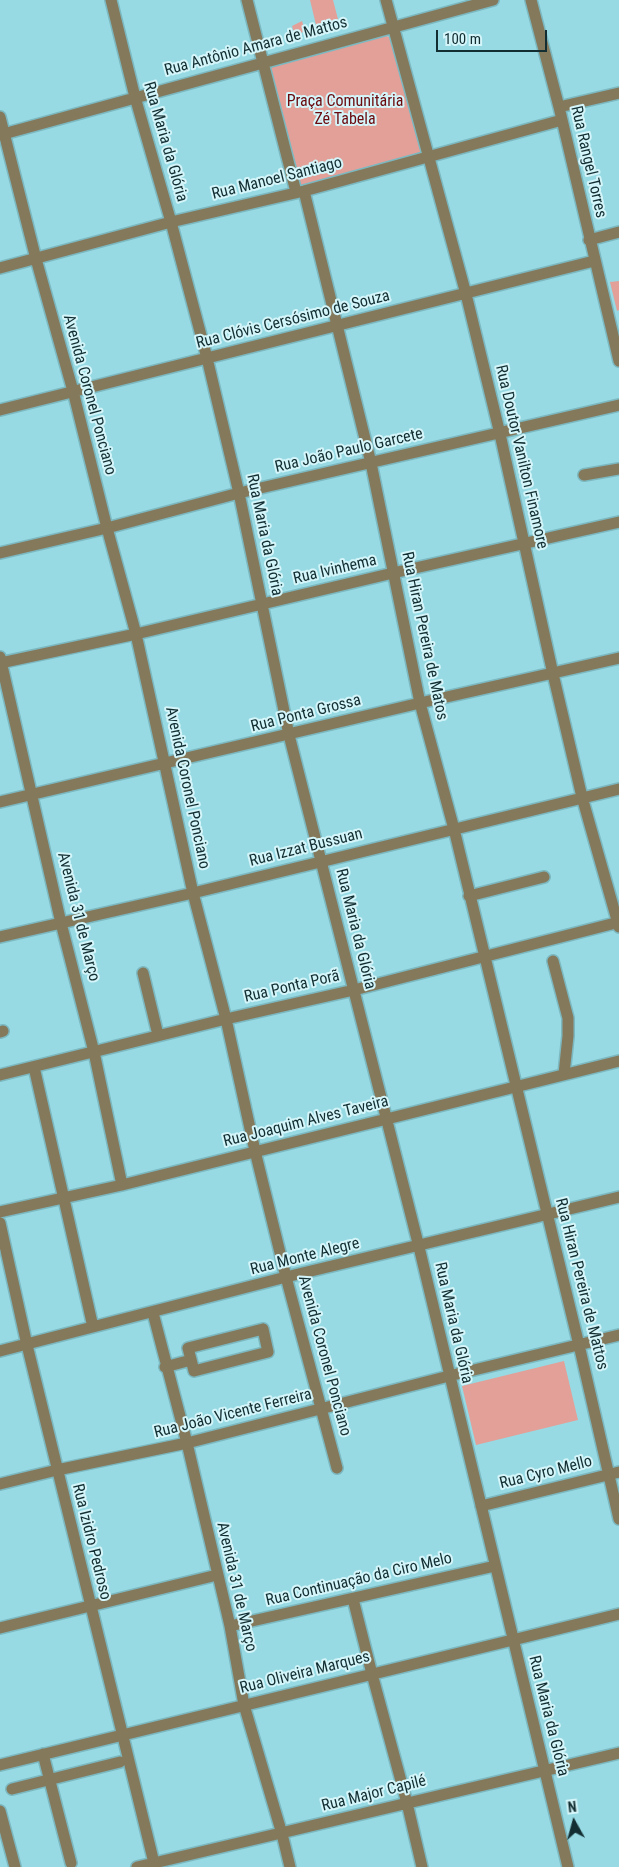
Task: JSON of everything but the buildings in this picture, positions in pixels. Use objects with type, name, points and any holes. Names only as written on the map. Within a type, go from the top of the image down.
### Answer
[{"type":"street","name":"Rua Maria da Glória","points":[[110,0],[207,358],[239,493],[289,735],[419,1246],[568,1867]]},
{"type":"street","name":"Rua Hiran Pereira de Matos","points":[[247,0],[300,191],[371,463],[420,703],[454,829],[516,1087]]},
{"type":"street","name":"Rua Doutor Vanilton Finamore","points":[[386,0],[466,294],[500,434],[582,797],[619,924]]},
{"type":"street","name":"Rua Antônio Amara de Mattos","points":[[2,134],[493,0]]},
{"type":"street","name":"Rua Rangel Torres","points":[[531,0],[559,107],[619,361]]},
{"type":"street","points":[[559,107],[619,93]]},
{"type":"street","name":"Avenida Coronel Ponciano","points":[[0,117],[2,134],[73,391],[106,528],[136,634],[192,893],[226,1019],[255,1151],[286,1278],[337,1468]]},
{"type":"street","name":"Rua Manoel Santiago","points":[[0,268],[171,222],[429,158],[562,120]]},
{"type":"street","points":[[589,240],[619,232]]},
{"type":"street","name":"Rua Clóvis Cersósimo de Souza","points":[[0,410],[594,261]]},
{"type":"street","name":"Rua João Paulo Garcete","points":[[0,553],[106,528],[239,493],[619,405]]},
{"type":"street","points":[[584,475],[619,469]]},
{"type":"street","name":"Rua Ivinhema","points":[[0,661],[136,634],[619,522]]},
{"type":"street","name":"Rua Ponta Grossa","points":[[0,802],[619,658]]},
{"type":"street","name":"Avenida 31 de Março","points":[[0,661],[61,923],[94,1052],[122,1185]]},
{"type":"street","name":"Rua Izzat Bussuan","points":[[0,937],[192,893],[619,788]]},
{"type":"street","points":[[469,896],[544,877]]},
{"type":"street","name":"Rua Ponta Porã","points":[[0,1075],[619,924]]},
{"type":"street","points":[[553,961],[568,1018],[564,1074]]},
{"type":"street","points":[[143,973],[158,1035]]},
{"type":"street","name":"Rua Joaquim Alves Taveira","points":[[0,1212],[122,1185],[619,1061]]},
{"type":"street","points":[[34,1067],[94,1327]]},
{"type":"street","name":"Rua Hiran Pereira de Mattos","points":[[516,1087],[579,1345],[614,1473],[619,1519]]},
{"type":"street","name":"Rua Monte Alegre","points":[[0,1351],[286,1278],[619,1197]]},
{"type":"street","name":"Rua Izidro Pedroso","points":[[0,1223],[57,1470],[155,1865]]},
{"type":"street","points":[[0,1280],[12,1277]]},
{"type":"street","name":"Avenida 31 de Março","points":[[153,1312],[230,1626],[244,1705],[290,1867]]},
{"type":"street","points":[[263,1329],[268,1352],[194,1371],[191,1360],[188,1348],[263,1329]]},
{"type":"street","name":"Rua João Vicente Ferreira","points":[[0,1484],[186,1443],[619,1335]]},
{"type":"street","points":[[165,1366],[191,1360]]},
{"type":"street","name":"Rua Cyro Mello","points":[[481,1506],[614,1473]]},
{"type":"street","name":"Rua Continuação da Ciro Melo","points":[[230,1626],[495,1566]]},
{"type":"street","points":[[0,1628],[217,1575]]},
{"type":"street","points":[[353,1599],[407,1802],[422,1867]]},
{"type":"street","name":"Rua Oliveira Marques","points":[[0,1765],[619,1614]]},
{"type":"street","name":"Rua Major Capilé","points":[[137,1867],[155,1865],[407,1802],[545,1772],[619,1753]]},
{"type":"street","points":[[43,1754],[71,1863]]},
{"type":"street","points":[[12,1789],[120,1762]]},
{"type":"street","points":[[0,1811],[15,1867]]},
{"type":"green space","points":[[310,0],[333,0],[339,23],[317,29]]},
{"type":"green space","points":[[302,21],[305,31],[295,36],[292,26]]},
{"type":"green space","name":"Praça Comunitária Zé Tabela","points":[[386,36],[390,40],[421,150],[420,154],[300,187],[270,67]]},
{"type":"green space","points":[[619,281],[619,310],[617,311],[610,282]]},
{"type":"green space","points":[[564,1361],[578,1420],[476,1445],[462,1386]]}]
